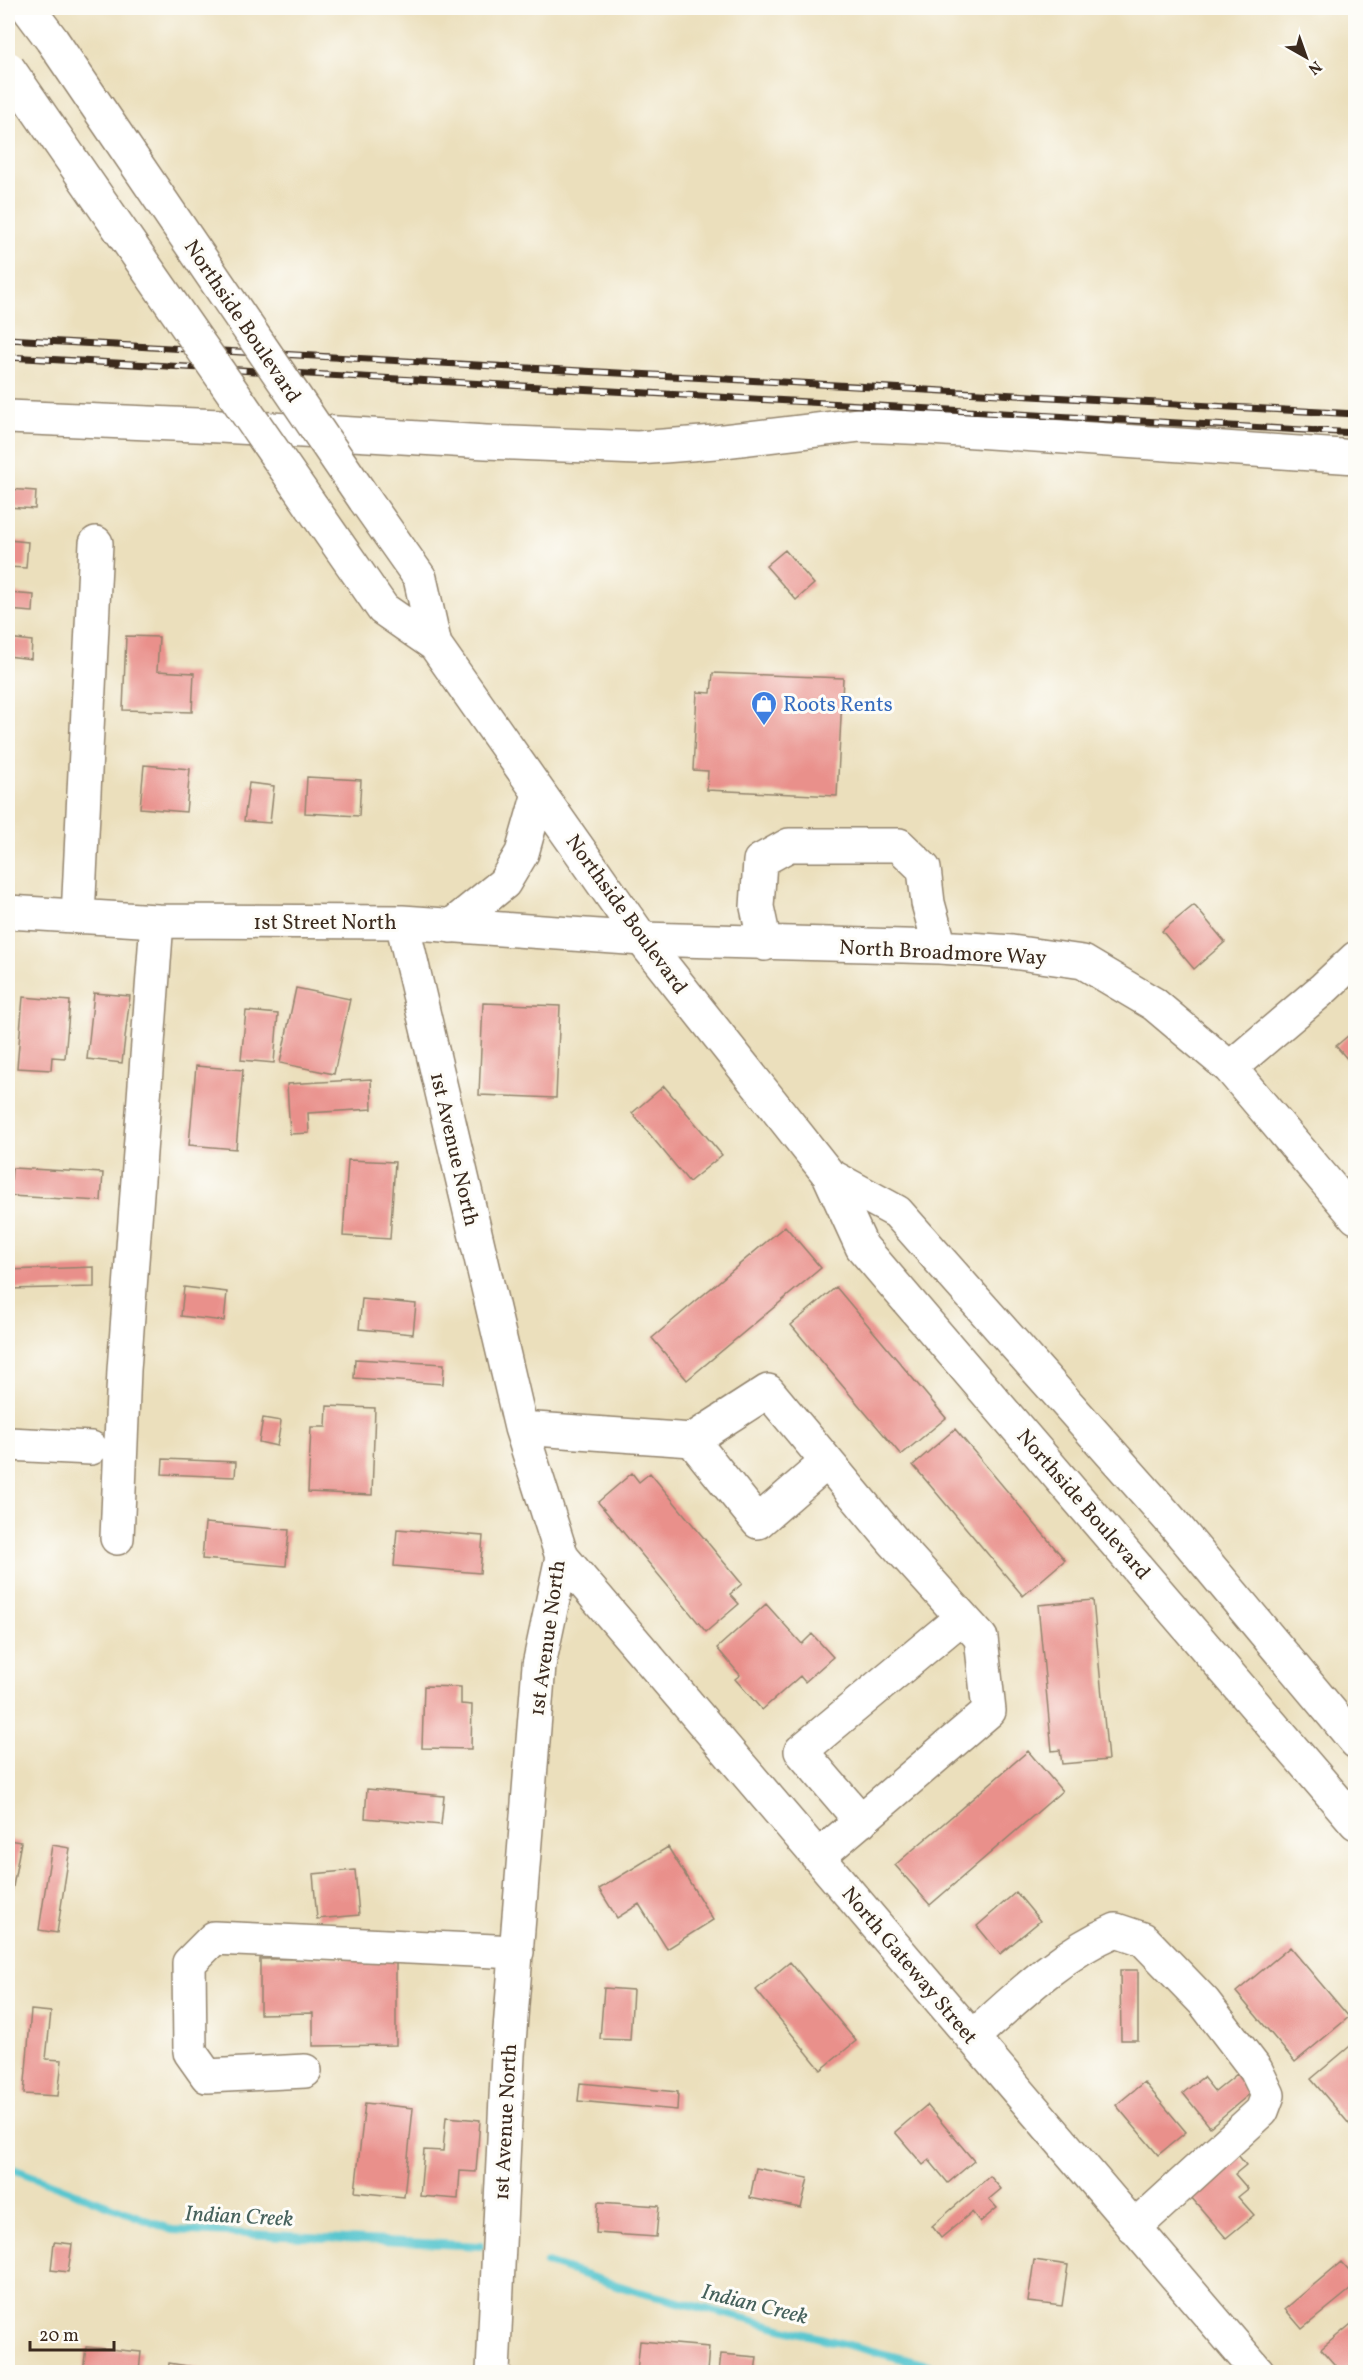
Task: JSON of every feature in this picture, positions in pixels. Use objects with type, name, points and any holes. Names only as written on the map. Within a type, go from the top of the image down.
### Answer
[{"type":"street","name":"Northside Boulevard","points":[[28,8],[420,578],[435,645]]},
{"type":"street","name":"Northside Boulevard","points":[[8,68],[383,609],[435,645],[642,939],[829,1175],[862,1247],[1356,1823]]},
{"type":"street","points":[[8,417],[638,448],[869,426],[1356,457]]},
{"type":"street","points":[[78,917],[96,543]]},
{"type":"street","points":[[451,926],[504,883],[522,853],[539,793]]},
{"type":"street","points":[[765,944],[757,907],[760,861],[789,845],[899,845],[924,869],[928,903],[939,947]]},
{"type":"street","name":"1st Street North","points":[[8,912],[157,921],[402,922],[642,939]]},
{"type":"street","points":[[117,1538],[124,1370],[157,921]]},
{"type":"street","name":"1st Avenue North","points":[[402,922],[521,1428],[562,1557],[539,1665],[508,2055],[493,2373]]},
{"type":"street","name":"North Broadmore Way","points":[[642,939],[939,947],[1012,952],[1083,962],[1154,1004],[1230,1068],[1356,1217]]},
{"type":"street","points":[[1230,1068],[1356,958]]},
{"type":"street","name":"Northside Boulevard","points":[[829,1175],[897,1212],[1173,1523],[1356,1742]]},
{"type":"street","points":[[521,1428],[692,1440],[768,1391],[961,1618],[981,1638],[989,1712],[818,1857]]},
{"type":"street","points":[[692,1440],[758,1522],[827,1462]]},
{"type":"street","points":[[8,1444],[91,1448]]},
{"type":"street","name":"North Gateway Street","points":[[562,1557],[1258,2373]]},
{"type":"street","points":[[861,1821],[801,1751],[961,1618]]},
{"type":"street","points":[[972,2038],[1028,1987],[1088,1941],[1116,1930],[1143,1939],[1204,2002],[1256,2070],[1268,2095],[1262,2111],[1134,2228]]},
{"type":"street","points":[[304,2071],[207,2076],[190,2052],[189,1963],[214,1938],[517,1952]]},
{"type":"building","points":[[8,489],[36,491],[35,509],[8,507]]},
{"type":"building","points":[[8,540],[28,542],[26,568],[8,567]]},
{"type":"building","points":[[785,550],[814,584],[796,600],[766,566]]},
{"type":"building","points":[[8,593],[34,595],[33,612],[8,610]]},
{"type":"building","points":[[126,636],[159,637],[157,671],[194,673],[192,712],[123,710]]},
{"type":"building","points":[[8,638],[32,641],[31,659],[8,656]]},
{"type":"building","points":[[713,673],[843,678],[837,796],[707,790],[708,771],[693,770],[697,692],[711,693]]},
{"type":"building","points":[[144,765],[190,769],[186,812],[140,808]]},
{"type":"building","points":[[307,777],[361,780],[359,816],[305,813]]},
{"type":"building","points":[[249,783],[274,786],[270,823],[244,821]]},
{"type":"building","points":[[1194,905],[1225,942],[1194,969],[1162,931]]},
{"type":"building","points":[[296,988],[350,999],[334,1074],[280,1063]]},
{"type":"building","points":[[94,993],[130,996],[122,1063],[87,1059]]},
{"type":"building","points":[[8,997],[12,998],[9,1035],[8,1035]]},
{"type":"building","points":[[23,997],[70,1001],[65,1058],[52,1057],[51,1070],[17,1068]]},
{"type":"building","points":[[483,1003],[560,1006],[556,1098],[479,1095]]},
{"type":"building","points":[[246,1011],[278,1014],[274,1063],[241,1060]]},
{"type":"building","points":[[1356,1029],[1356,1069],[1336,1046]]},
{"type":"building","points":[[196,1066],[243,1070],[236,1149],[189,1145]]},
{"type":"building","points":[[371,1079],[372,1109],[308,1113],[309,1133],[290,1134],[287,1084]]},
{"type":"building","points":[[664,1086],[722,1155],[689,1182],[632,1113]]},
{"type":"building","points":[[348,1160],[395,1162],[390,1239],[343,1236]]},
{"type":"building","points":[[12,1168],[103,1173],[101,1201],[10,1196]]},
{"type":"building","points":[[785,1226],[821,1268],[687,1380],[652,1338]]},
{"type":"building","points":[[94,1267],[94,1287],[8,1289],[8,1270]]},
{"type":"building","points":[[184,1287],[227,1292],[224,1321],[181,1316]]},
{"type":"building","points":[[836,1287],[946,1418],[901,1455],[791,1325]]},
{"type":"building","points":[[362,1299],[416,1304],[413,1334],[359,1329]]},
{"type":"building","points":[[355,1359],[444,1364],[443,1384],[354,1378]]},
{"type":"building","points":[[327,1406],[375,1408],[372,1495],[308,1492],[311,1427],[326,1427]]},
{"type":"building","points":[[263,1418],[281,1421],[277,1446],[259,1442]]},
{"type":"building","points":[[955,1429],[1065,1560],[1023,1596],[913,1465]]},
{"type":"building","points":[[163,1459],[236,1462],[235,1477],[162,1474]]},
{"type":"building","points":[[632,1473],[639,1482],[650,1473],[742,1584],[730,1594],[739,1604],[706,1632],[598,1502]]},
{"type":"building","points":[[205,1523],[289,1530],[286,1566],[202,1559]]},
{"type":"building","points":[[397,1529],[483,1536],[480,1573],[394,1566]]},
{"type":"building","points":[[1093,1600],[1108,1760],[1062,1764],[1060,1750],[1052,1751],[1038,1605]]},
{"type":"building","points":[[766,1604],[802,1644],[812,1634],[833,1657],[805,1682],[800,1676],[762,1710],[735,1679],[740,1675],[717,1648]]},
{"type":"building","points":[[424,1686],[461,1687],[461,1704],[472,1705],[471,1749],[422,1748]]},
{"type":"building","points":[[1028,1751],[1062,1791],[930,1905],[895,1865]]},
{"type":"building","points":[[367,1789],[444,1796],[441,1825],[365,1818]]},
{"type":"building","points":[[8,1840],[21,1842],[9,1909],[8,1909]]},
{"type":"building","points":[[52,1845],[70,1848],[57,1933],[39,1930]]},
{"type":"building","points":[[668,1847],[713,1920],[667,1949],[639,1904],[617,1918],[599,1889]]},
{"type":"building","points":[[355,1870],[359,1915],[317,1919],[313,1874]]},
{"type":"building","points":[[1016,1892],[1040,1921],[1000,1954],[977,1926]]},
{"type":"building","points":[[1290,1947],[1349,2017],[1295,2062],[1236,1992]]},
{"type":"building","points":[[396,1958],[396,2045],[313,2046],[313,2013],[260,2014],[260,1959]]},
{"type":"building","points":[[790,1962],[856,2041],[821,2070],[756,1990]]},
{"type":"building","points":[[1120,1970],[1138,1970],[1138,2040],[1121,2040]]},
{"type":"building","points":[[604,1988],[633,1990],[630,2040],[600,2039]]},
{"type":"building","points":[[31,2010],[51,2012],[46,2059],[62,2060],[58,2096],[24,2094]]},
{"type":"building","points":[[1356,2041],[1356,2132],[1311,2079]]},
{"type":"building","points":[[1237,2074],[1252,2092],[1210,2127],[1183,2093],[1203,2077],[1215,2092]]},
{"type":"building","points":[[1144,2082],[1186,2132],[1158,2155],[1116,2105]]},
{"type":"building","points":[[580,2083],[678,2092],[677,2110],[578,2101]]},
{"type":"building","points":[[365,2103],[413,2108],[404,2197],[355,2192]]},
{"type":"building","points":[[927,2105],[974,2161],[948,2183],[929,2160],[923,2165],[895,2132]]},
{"type":"building","points":[[446,2117],[480,2120],[476,2172],[460,2171],[458,2199],[420,2196],[424,2150],[443,2151]]},
{"type":"building","points":[[1234,2150],[1246,2165],[1235,2174],[1248,2189],[1238,2197],[1254,2215],[1226,2238],[1185,2190]]},
{"type":"building","points":[[756,2168],[808,2178],[801,2208],[750,2198]]},
{"type":"building","points":[[990,2176],[1001,2189],[989,2199],[997,2208],[980,2222],[972,2212],[941,2238],[932,2226]]},
{"type":"building","points":[[598,2202],[659,2206],[656,2237],[596,2233]]},
{"type":"building","points":[[54,2242],[72,2244],[68,2272],[51,2270]]},
{"type":"building","points":[[1034,2260],[1068,2265],[1062,2306],[1028,2302]]},
{"type":"building","points":[[1341,2262],[1356,2279],[1356,2285],[1302,2329],[1285,2309]]},
{"type":"building","points":[[1356,2320],[1356,2361],[1341,2372],[1321,2349]]},
{"type":"building","points":[[640,2341],[709,2347],[707,2372],[637,2372]]},
{"type":"building","points":[[86,2347],[141,2352],[139,2372],[83,2372]]},
{"type":"building","points":[[721,2354],[757,2357],[755,2372],[719,2372]]},
{"type":"building","points":[[169,2363],[200,2368],[199,2372],[168,2372]]},
{"type":"building","points":[[406,2369],[428,2371],[428,2372],[406,2372]]},
{"type":"waterway","name":"Indian Creek","points":[[8,2167],[172,2230],[480,2246]]},
{"type":"waterway","name":"Indian Creek","points":[[547,2263],[639,2292],[955,2372]]},
{"type":"railway","points":[[8,339],[1356,414]]},
{"type":"railway","points":[[8,357],[1356,433]]},
{"type":"place","name":"Roots Rents","points":[[764,727]]}]
